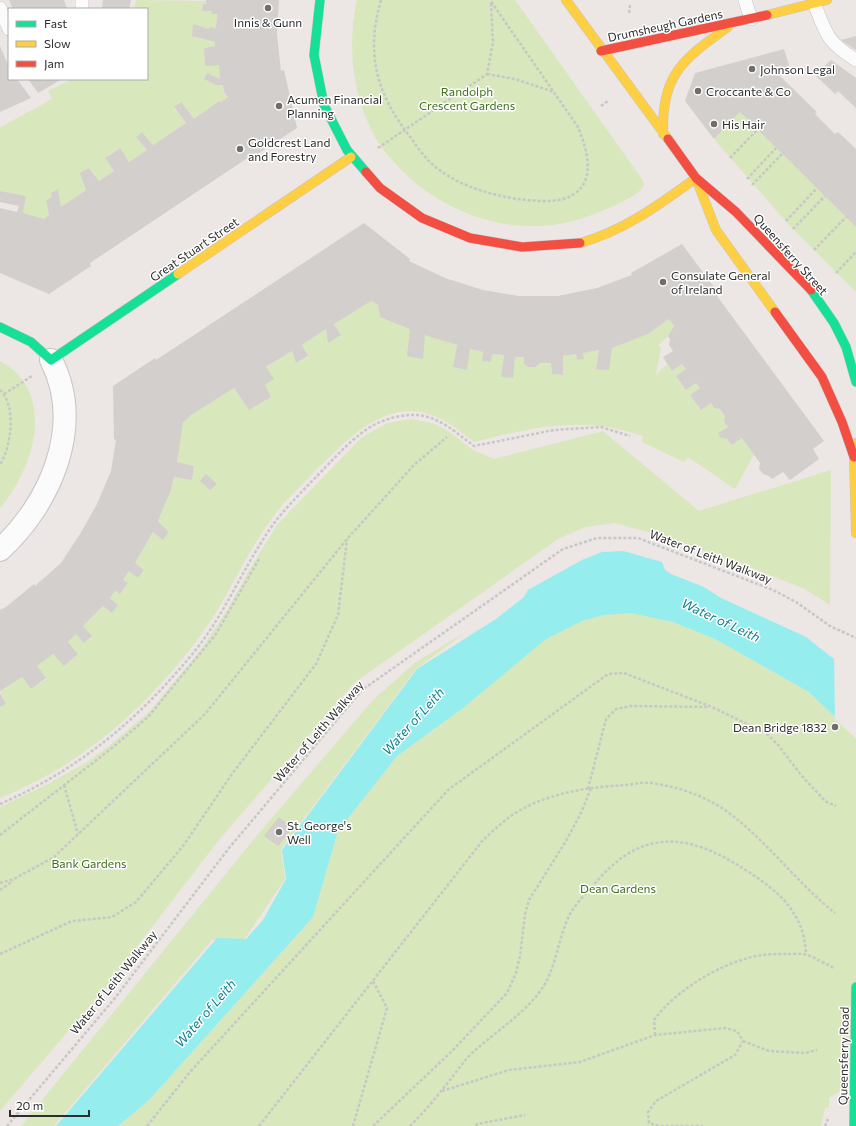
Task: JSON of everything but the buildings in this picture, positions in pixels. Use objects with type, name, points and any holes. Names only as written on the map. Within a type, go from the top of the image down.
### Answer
[{"type":"street","points":[[320,0],[314,28],[314,59],[319,88],[329,120],[351,157],[368,178],[388,196],[430,222],[457,235],[483,243],[528,248],[575,244],[600,237],[621,228],[650,212],[696,178]]},
{"type":"street","name":"Queensferry Street","points":[[566,0],[601,50],[696,178],[736,212],[809,288],[834,323],[846,347],[856,382]]},
{"type":"street","name":"Drumsheugh Gardens","points":[[601,50],[734,23],[827,0]]},
{"type":"street","points":[[663,134],[664,103],[668,86],[675,70],[690,55],[734,23]]},
{"type":"street","name":"Great Stuart Street","points":[[51,360],[351,157]]},
{"type":"street","name":"Queensferry Street","points":[[696,178],[716,230],[822,377],[842,422],[854,458]]},
{"type":"street","points":[[0,327],[31,342],[51,360],[61,382],[64,402],[64,425],[61,451],[52,478],[26,522],[0,550]]},
{"type":"street","points":[[856,443],[854,458],[856,533]]},
{"type":"street","name":"Queensferry Road","points":[[854,1126],[856,987]]},
{"type":"lane","points":[[745,0],[751,19]]},
{"type":"lane","points":[[814,3],[828,38],[836,48],[856,60]]},
{"type":"lane","points":[[0,8],[8,27]]},
{"type":"path","points":[[381,0],[374,32],[376,67],[379,84],[386,100],[404,130],[424,157],[443,173],[471,188],[500,196],[531,200],[558,199],[574,194],[584,182],[588,167],[586,147],[578,127],[491,1]]},
{"type":"path","points":[[487,74],[493,42],[491,1]]},
{"type":"path","points":[[629,13],[630,6]]},
{"type":"path","points":[[381,145],[487,74],[515,79],[555,93]]},
{"type":"path","points":[[730,158],[757,130]]},
{"type":"path","points":[[747,179],[776,148]]},
{"type":"path","points":[[752,185],[782,154]]},
{"type":"path","points":[[786,221],[818,188]]},
{"type":"path","points":[[792,229],[825,196]]},
{"type":"path","points":[[814,250],[846,217]]},
{"type":"path","points":[[836,273],[856,252]]},
{"type":"path","points":[[4,394],[24,381]]},
{"type":"path","points":[[0,390],[4,394],[8,408],[10,442],[0,465]]},
{"type":"path","points":[[0,804],[76,764],[121,730],[158,694],[195,651],[222,610],[264,537],[282,514],[344,448],[375,424],[402,415],[424,416],[441,423],[474,446],[554,430],[601,427],[630,436]]},
{"type":"path","points":[[0,890],[14,880],[54,857],[205,714],[347,539],[414,465],[447,437]]},
{"type":"path","name":"Water of Leith Walkway","points":[[7,1126],[115,998],[229,848],[362,690],[563,549],[597,538],[638,538],[773,590],[796,602],[830,626],[856,638]]},
{"type":"path","points":[[0,954],[72,921],[112,917],[136,902],[183,846],[232,774],[316,664],[338,615],[347,539]]},
{"type":"path","points":[[0,835],[112,748],[148,717],[216,634],[259,559]]},
{"type":"path","points":[[147,1126],[190,1072],[448,790],[608,674],[624,673],[712,707],[766,733],[779,746],[801,776],[825,801],[836,806]]},
{"type":"path","points":[[373,1126],[452,1051],[507,993],[516,973],[520,956],[525,914],[529,900],[566,841],[581,813],[589,788],[606,719],[616,709],[631,706],[712,707]]},
{"type":"path","points":[[260,1126],[483,840],[509,818],[534,805],[568,792],[589,788],[649,783],[677,788],[703,797],[729,813],[764,842],[814,895],[835,913]]},
{"type":"path","points":[[64,785],[78,834]]},
{"type":"path","points":[[410,1126],[442,1091],[458,1068],[472,1053],[526,1006],[543,988],[571,914],[582,898],[613,864],[624,855],[662,841],[674,841],[694,844],[735,863],[771,887],[785,899],[800,923],[805,940],[806,954]]},
{"type":"path","points":[[0,883],[14,880]]},
{"type":"path","points":[[655,1035],[654,1020],[662,1009],[695,983],[719,970],[752,957],[768,954],[806,954],[834,968]]},
{"type":"path","points":[[353,1126],[387,1008],[374,981]]},
{"type":"path","points":[[442,1091],[509,1070],[580,1062],[655,1035],[725,1028],[737,1031],[743,1041],[769,1051],[805,1053],[817,1050]]},
{"type":"path","points":[[704,1126],[659,1126],[649,1123],[648,1112],[656,1101],[735,1055],[743,1041]]},
{"type":"path","points":[[476,1126],[477,1124],[525,1115]]},
{"type":"green space","points":[[136,0],[206,1],[206,4],[203,4],[202,11],[212,11],[212,14],[217,14],[216,28],[209,27],[209,29],[194,25],[192,36],[215,42],[215,46],[204,48],[205,65],[219,65],[220,79],[207,73],[205,79],[223,85],[224,92],[228,97],[221,102],[219,101],[194,119],[180,102],[174,108],[186,123],[153,145],[142,132],[136,137],[147,150],[129,162],[119,148],[105,158],[114,171],[99,181],[90,168],[81,173],[86,190],[61,207],[58,190],[51,193],[52,197],[46,200],[49,215],[44,219],[23,213],[26,196],[0,191],[0,126],[1,127],[52,99],[48,91],[70,80],[148,80],[148,8],[134,8]]},
{"type":"green space","name":"Randolph Crescent Gardens","points":[[357,0],[515,0],[642,179],[644,185],[632,196],[602,211],[566,223],[542,226],[495,222],[450,206],[430,194],[411,179],[391,158],[374,135],[367,119],[356,86],[352,52],[352,35]]},
{"type":"green space","points":[[740,112],[856,227],[856,292],[790,226],[714,139]]},
{"type":"green space","points":[[371,301],[378,305],[380,317],[457,345],[453,367],[467,370],[470,349],[483,352],[482,361],[491,362],[492,354],[504,355],[501,377],[512,378],[515,357],[524,357],[524,364],[528,367],[536,367],[540,363],[551,363],[552,374],[563,375],[563,356],[576,354],[577,360],[584,359],[583,353],[599,350],[596,368],[612,348],[648,334],[669,319],[674,326],[668,336],[658,345],[661,349],[656,375],[667,364],[673,371],[682,364],[686,369],[676,376],[686,390],[696,383],[700,388],[690,395],[701,410],[711,403],[714,408],[720,409],[725,416],[728,427],[718,433],[721,438],[727,439],[732,445],[742,438],[754,454],[735,489],[688,457],[684,462],[642,442],[643,436],[621,430],[600,426],[558,426],[517,432],[474,442],[445,421],[429,414],[411,411],[383,417],[370,423],[346,441],[292,494],[258,538],[217,611],[199,638],[172,671],[135,710],[94,745],[71,760],[25,787],[0,798],[0,707],[6,704],[0,691],[22,677],[31,689],[46,679],[37,666],[53,654],[64,666],[78,654],[68,642],[76,634],[84,643],[92,636],[83,626],[103,606],[112,613],[118,605],[110,598],[115,591],[120,594],[128,583],[123,580],[129,571],[138,578],[144,570],[135,563],[153,532],[163,540],[169,532],[158,521],[171,490],[174,477],[192,480],[194,466],[177,462],[183,423],[191,415],[234,388],[249,410],[271,397],[265,385],[274,379],[266,368],[292,351],[296,363],[308,357],[302,345],[326,329],[328,342],[340,335],[334,324]]},
{"type":"green space","points":[[0,361],[18,375],[29,391],[34,410],[34,431],[30,452],[23,472],[0,508]]},
{"type":"green space","name":"Bank Gardens","points":[[412,419],[435,424],[448,431],[473,450],[494,459],[603,431],[699,511],[831,470],[830,605],[805,589],[737,562],[659,535],[615,523],[585,527],[558,539],[354,683],[218,841],[105,988],[0,1111],[0,807],[48,784],[87,762],[110,745],[150,711],[199,652],[226,612],[277,525],[361,438],[387,423]]},
{"type":"green space","name":"Dean Gardens","points":[[631,612],[673,622],[717,640],[809,692],[856,737],[856,1082],[829,1098],[829,1107],[825,1108],[821,1126],[118,1126],[150,1099],[313,917],[338,831],[397,756],[463,708],[546,638],[582,621],[604,615]]},
{"type":"green space","points":[[466,632],[416,669],[281,849],[285,879],[244,940],[212,940],[54,1126],[21,1126],[259,833],[373,700],[416,662]]},
{"type":"water","name":"Water of Leith","points":[[623,551],[662,562],[665,570],[671,574],[704,587],[721,598],[806,637],[830,656],[856,671],[856,737],[809,692],[717,640],[673,622],[631,613],[604,615],[582,621],[546,639],[463,708],[397,756],[338,831],[313,917],[150,1099],[118,1126],[56,1126],[217,938],[246,939],[263,920],[286,879],[282,850],[417,669],[496,619],[524,597],[528,590],[582,560],[602,552]]},
{"type":"pier","points":[[834,656],[856,669],[856,739],[835,719]]},
{"type":"traffic: fast","points":[[320,0],[314,55],[324,105],[347,150],[366,172]]},
{"type":"traffic: fast","points":[[0,327],[31,342],[51,360],[178,274]]},
{"type":"traffic: fast","points":[[811,290],[834,323],[846,347],[856,382]]},
{"type":"traffic: fast","points":[[854,1126],[856,987]]},
{"type":"traffic: slow","points":[[566,0],[668,139]]},
{"type":"traffic: slow","points":[[767,15],[827,0]]},
{"type":"traffic: slow","points":[[663,134],[666,97],[671,82],[678,70],[698,49],[728,27]]},
{"type":"traffic: slow","points":[[178,274],[351,157]]},
{"type":"traffic: slow","points":[[580,243],[596,238],[627,224],[655,207],[696,178]]},
{"type":"traffic: slow","points":[[697,181],[716,230],[775,312]]},
{"type":"traffic: slow","points":[[856,443],[854,457],[856,533]]},
{"type":"traffic: jam","points":[[601,51],[767,15]]},
{"type":"traffic: jam","points":[[668,139],[696,178],[736,212],[811,290]]},
{"type":"traffic: jam","points":[[366,172],[380,188],[422,218],[470,238],[522,247],[580,243]]},
{"type":"traffic: jam","points":[[775,312],[822,377],[842,422],[854,457]]},
{"type":"place","name":"Innis & Gunn","points":[[268,8]]},
{"type":"place","name":"Johnson Legal","points":[[752,69]]},
{"type":"place","name":"Croccante & Co","points":[[698,91]]},
{"type":"place","name":"Acumen Financial Planning","points":[[279,106]]},
{"type":"place","name":"His Hair","points":[[714,124]]},
{"type":"place","name":"Goldcrest Land and Forestry","points":[[240,149]]},
{"type":"place","name":"Consulate General of Ireland","points":[[663,282]]},
{"type":"place","name":"Dean Bridge 1832","points":[[835,727]]},
{"type":"place","name":"St. George's Well","points":[[279,832]]}]
